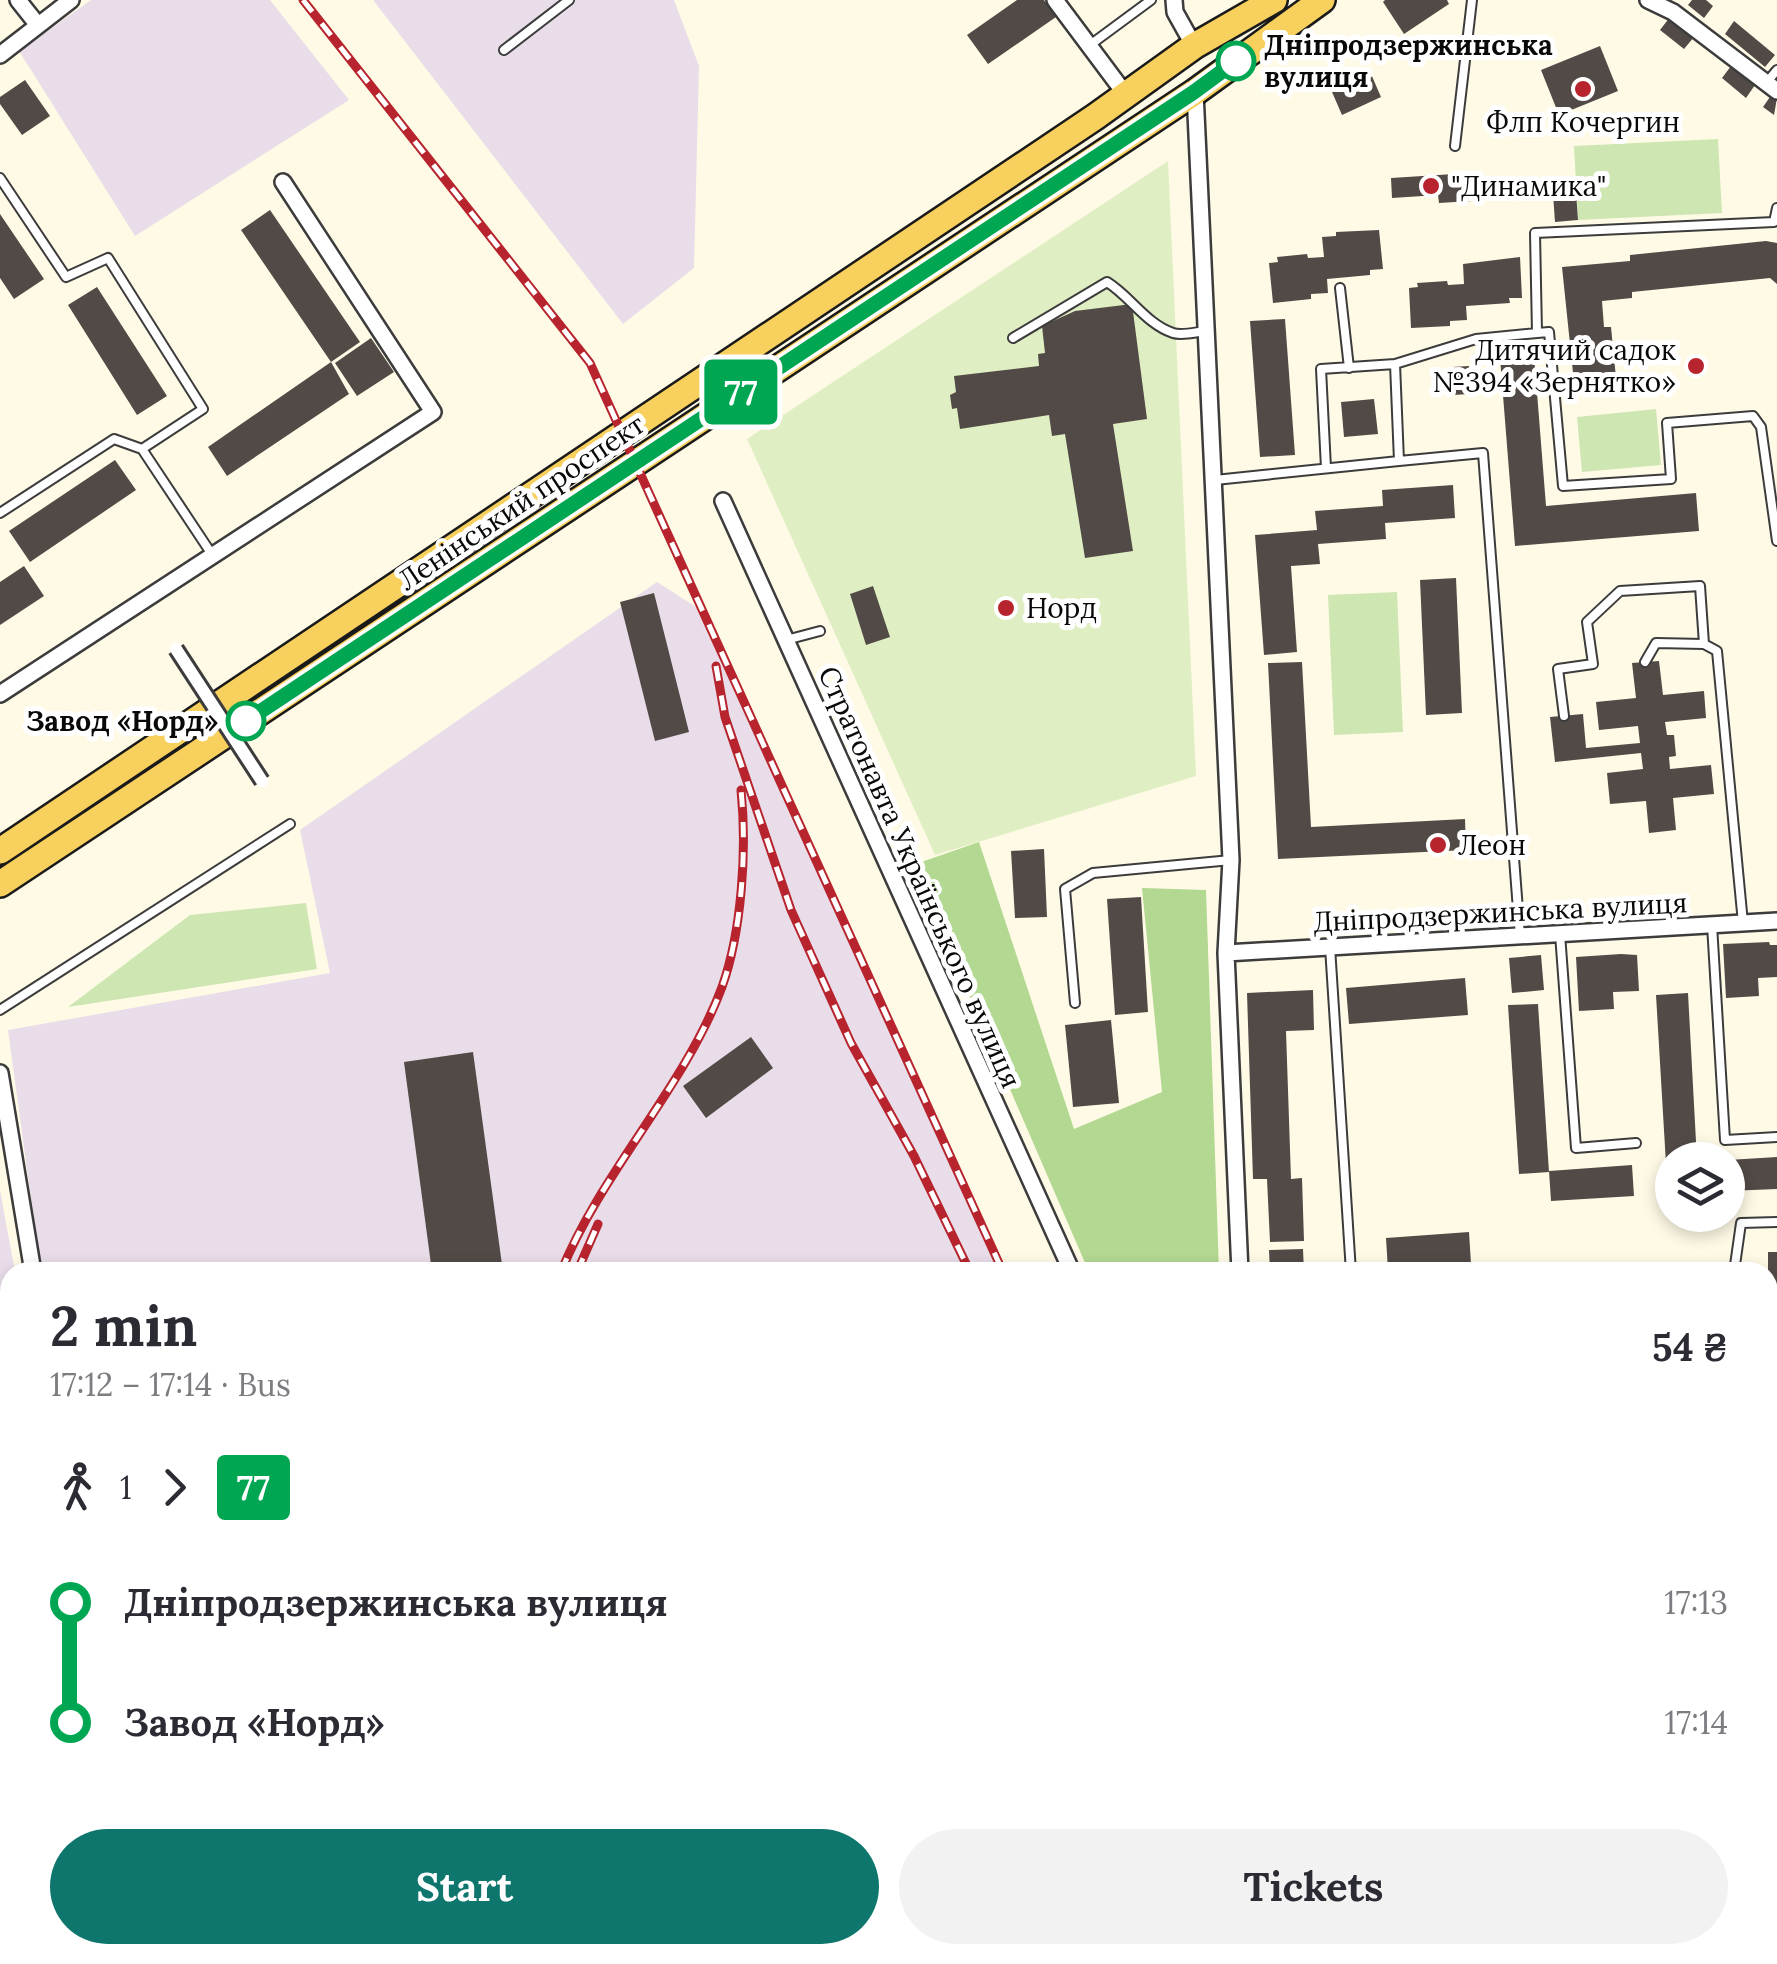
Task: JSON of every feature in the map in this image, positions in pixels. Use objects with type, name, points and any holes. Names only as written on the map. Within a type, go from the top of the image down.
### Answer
[{"type":"main road","name":"Ленінський проспект","points":[[0,850],[1194,46],[1274,0]]},
{"type":"main road","name":"Ленінський проспект","points":[[0,884],[1190,95],[1322,0]]},
{"type":"main road","points":[[1165,67],[1190,95]]},
{"type":"street","points":[[18,0],[37,24]]},
{"type":"street","points":[[0,55],[71,0]]},
{"type":"street","points":[[1055,0],[1126,95]]},
{"type":"street","points":[[1174,0],[1175,12],[1194,46]]},
{"type":"street","points":[[1648,0],[1673,12],[1771,87]]},
{"type":"street","points":[[1190,95],[1206,331],[1231,860],[1226,953],[1240,1262]]},
{"type":"street","points":[[0,694],[433,412],[283,182]]},
{"type":"street","name":"Стратонавта Українського вулиця","points":[[723,501],[1067,1262]]},
{"type":"street","points":[[176,649],[262,781]]},
{"type":"street","name":"Дніпродзержинська вулиця","points":[[1226,953],[1777,922]]},
{"type":"street","points":[[0,1073],[31,1262]]},
{"type":"lane","points":[[504,50],[569,0]]},
{"type":"lane","points":[[1088,46],[1150,0]]},
{"type":"lane","points":[[1455,146],[1472,0]]},
{"type":"lane","points":[[1771,87],[1777,70]]},
{"type":"lane","points":[[0,178],[66,277],[108,258],[203,409],[142,449]]},
{"type":"lane","points":[[1536,333],[1535,233],[1774,222],[1777,208]]},
{"type":"lane","points":[[1013,338],[1107,282],[1123,292],[1145,316],[1175,334],[1206,331]]},
{"type":"lane","points":[[1340,288],[1349,368]]},
{"type":"lane","points":[[1326,468],[1321,369],[1395,364],[1476,339],[1549,332],[1563,486],[1670,479],[1667,422],[1753,416],[1760,427],[1777,541]]},
{"type":"lane","points":[[1395,364],[1400,460]]},
{"type":"lane","points":[[0,513],[114,439],[142,449],[213,556]]},
{"type":"lane","points":[[1213,480],[1483,454],[1520,936]]},
{"type":"lane","points":[[1564,716],[1558,669],[1593,664],[1588,622],[1620,591],[1700,586],[1704,644]]},
{"type":"lane","points":[[786,640],[820,631]]},
{"type":"lane","points":[[1645,662],[1656,642],[1704,644],[1717,650],[1742,924]]},
{"type":"lane","points":[[0,1010],[290,824]]},
{"type":"lane","points":[[1076,1003],[1064,889],[1092,873],[1231,860]]},
{"type":"lane","points":[[1712,925],[1725,1140],[1777,1137]]},
{"type":"lane","points":[[1560,934],[1576,1148],[1636,1144]]},
{"type":"lane","points":[[1330,947],[1350,1262]]},
{"type":"lane","points":[[1735,1262],[1741,1223],[1777,1222]]},
{"type":"shaded area","points":[[91,0],[270,0],[349,100],[135,236],[19,51]]},
{"type":"shaded area","points":[[373,0],[674,0],[699,66],[694,268],[623,324]]},
{"type":"shaded area","points":[[657,582],[696,607],[994,1262],[40,1262],[8,1030],[330,973],[300,830]]},
{"type":"shaded area","points":[[0,1190],[13,1262],[0,1262]]},
{"type":"green space","points":[[1718,139],[1722,213],[1578,220],[1574,146]]},
{"type":"green space","name":"Норд","points":[[1168,161],[1196,776],[935,855],[747,439]]},
{"type":"green space","points":[[1656,409],[1661,465],[1582,472],[1577,417]]},
{"type":"green space","points":[[1397,592],[1403,732],[1334,735],[1328,595]]},
{"type":"green space","points":[[979,842],[1074,1129],[1162,1092],[1142,888],[1206,890],[1219,1262],[1085,1262],[910,866]]},
{"type":"green space","points":[[306,903],[317,969],[68,1007],[190,915]]},
{"type":"building","points":[[1017,0],[1044,0],[1056,17],[988,64],[967,35]]},
{"type":"building","points":[[1385,0],[1447,0],[1449,4],[1404,34]]},
{"type":"building","points":[[1692,0],[1706,0],[1713,6],[1704,18],[1688,5]]},
{"type":"building","points":[[1670,17],[1694,37],[1684,49],[1660,30]]},
{"type":"building","points":[[1734,21],[1775,55],[1765,67],[1725,34]]},
{"type":"building","points":[[1600,46],[1618,91],[1559,115],[1541,70]]},
{"type":"building","points":[[1731,66],[1755,85],[1746,98],[1722,78]]},
{"type":"building","points":[[1371,74],[1381,97],[1342,115],[1332,92]]},
{"type":"building","points":[[25,80],[50,116],[22,135],[0,104],[0,97]]},
{"type":"building","points":[[1772,94],[1777,98],[1774,115],[1763,107]]},
{"type":"building","name":"\"Динамика\"","points":[[1470,173],[1472,201],[1439,203],[1438,195],[1392,198],[1391,178]]},
{"type":"building","points":[[1575,178],[1578,220],[1555,222],[1552,180]]},
{"type":"building","points":[[270,210],[360,342],[331,362],[241,230]]},
{"type":"building","points":[[0,214],[44,279],[14,299],[0,278]]},
{"type":"building","points":[[1379,230],[1383,269],[1370,270],[1370,275],[1327,279],[1328,293],[1311,294],[1311,299],[1273,303],[1269,263],[1278,262],[1277,257],[1324,257],[1322,237],[1336,236],[1336,232]]},
{"type":"building","points":[[1777,243],[1777,284],[1770,278],[1632,292],[1632,298],[1602,301],[1604,327],[1611,327],[1617,388],[1575,392],[1562,267],[1630,261],[1630,255]]},
{"type":"building","points":[[1520,257],[1522,298],[1509,298],[1510,303],[1466,306],[1467,320],[1450,321],[1450,326],[1411,328],[1409,288],[1418,287],[1417,283],[1464,284],[1463,264]]},
{"type":"building","points":[[97,287],[167,396],[137,415],[68,305]]},
{"type":"building","points":[[1132,304],[1147,419],[1113,424],[1133,551],[1085,558],[1065,434],[1052,436],[1049,415],[960,429],[957,408],[952,409],[950,395],[956,392],[954,376],[1039,366],[1038,354],[1045,353],[1042,326],[1075,311]]},
{"type":"building","points":[[1285,319],[1295,455],[1260,457],[1250,321]]},
{"type":"building","points":[[371,338],[394,372],[357,396],[335,363]]},
{"type":"building","points":[[1533,342],[1546,506],[1696,493],[1699,531],[1515,546],[1499,345]]},
{"type":"building","points":[[331,362],[349,394],[227,476],[208,447]]},
{"type":"building","points":[[1469,366],[1470,394],[1453,395],[1452,367]]},
{"type":"building","points":[[1374,399],[1378,434],[1344,437],[1341,402]]},
{"type":"building","points":[[115,460],[136,490],[30,562],[9,531]]},
{"type":"building","points":[[1453,485],[1455,518],[1385,523],[1386,539],[1318,544],[1320,564],[1291,566],[1297,652],[1264,655],[1255,535],[1317,530],[1315,511],[1383,506],[1382,490]]},
{"type":"building","points":[[24,566],[44,596],[0,625],[0,582]]},
{"type":"building","points":[[1456,578],[1462,713],[1426,715],[1420,580]]},
{"type":"building","points":[[873,586],[890,637],[866,645],[850,594]]},
{"type":"building","points":[[654,593],[689,732],[655,741],[620,602]]},
{"type":"building","points":[[1659,661],[1663,695],[1704,691],[1706,718],[1665,722],[1667,735],[1674,735],[1676,756],[1669,757],[1670,769],[1711,765],[1714,794],[1673,798],[1676,830],[1649,833],[1646,801],[1610,804],[1607,773],[1643,769],[1641,753],[1555,762],[1550,717],[1583,714],[1586,748],[1640,743],[1638,726],[1599,730],[1596,702],[1636,698],[1632,663]]},
{"type":"building","points":[[1302,662],[1311,827],[1465,819],[1466,850],[1278,859],[1268,663]]},
{"type":"building","points":[[1044,849],[1047,917],[1015,918],[1011,851]]},
{"type":"building","points":[[1141,897],[1148,1012],[1115,1015],[1107,899]]},
{"type":"building","points":[[1723,944],[1777,945],[1777,977],[1758,978],[1759,996],[1726,998]]},
{"type":"building","points":[[1541,955],[1544,990],[1512,993],[1509,958]]},
{"type":"building","points":[[1637,955],[1639,991],[1613,992],[1614,1009],[1579,1011],[1576,957]]},
{"type":"building","points":[[1465,978],[1468,1015],[1349,1024],[1346,988]]},
{"type":"building","points":[[1313,990],[1314,1030],[1286,1031],[1291,1179],[1302,1178],[1304,1241],[1270,1242],[1267,1179],[1253,1179],[1247,993]]},
{"type":"building","points":[[1688,993],[1696,1142],[1665,1142],[1656,995]]},
{"type":"building","points":[[1538,1004],[1549,1172],[1519,1174],[1508,1005]]},
{"type":"building","points":[[1111,1020],[1119,1103],[1073,1107],[1065,1025]]},
{"type":"building","points":[[751,1037],[773,1068],[706,1118],[683,1086]]},
{"type":"building","points":[[473,1052],[502,1262],[431,1262],[404,1062]]},
{"type":"building","points":[[1777,1157],[1777,1189],[1745,1190],[1745,1159]]},
{"type":"building","points":[[1632,1165],[1634,1196],[1551,1201],[1549,1171]]},
{"type":"building","points":[[1469,1232],[1471,1262],[1387,1262],[1386,1238]]},
{"type":"building","points":[[1303,1249],[1304,1262],[1270,1262],[1269,1250]]},
{"type":"building","points":[[1768,1252],[1777,1252],[1777,1262],[1768,1262]]},
{"type":"railway","points":[[303,0],[590,363],[998,1262]]},
{"type":"railway","points":[[716,666],[725,717],[791,910],[851,1043],[914,1156],[965,1262]]},
{"type":"railway","points":[[566,1262],[598,1199],[687,1060],[722,987],[741,890],[741,790]]},
{"type":"railway","points":[[581,1262],[598,1224]]},
{"type":"bus line","name":"77","points":[[246,721],[1236,61]]},
{"type":"place","name":"Дніпродзержинська вулиця","points":[[1236,61]]},
{"type":"place","name":"Флп Кочергин","points":[[1583,89]]},
{"type":"place","name":"\"Динамика\"","points":[[1431,186]]},
{"type":"place","name":"Дитячий садок №394 «Зернятко»","points":[[1696,366]]},
{"type":"place","name":"Норд","points":[[1006,608]]},
{"type":"place","name":"Завод «Норд»","points":[[246,721]]},
{"type":"place","name":"Леон","points":[[1438,845]]}]
